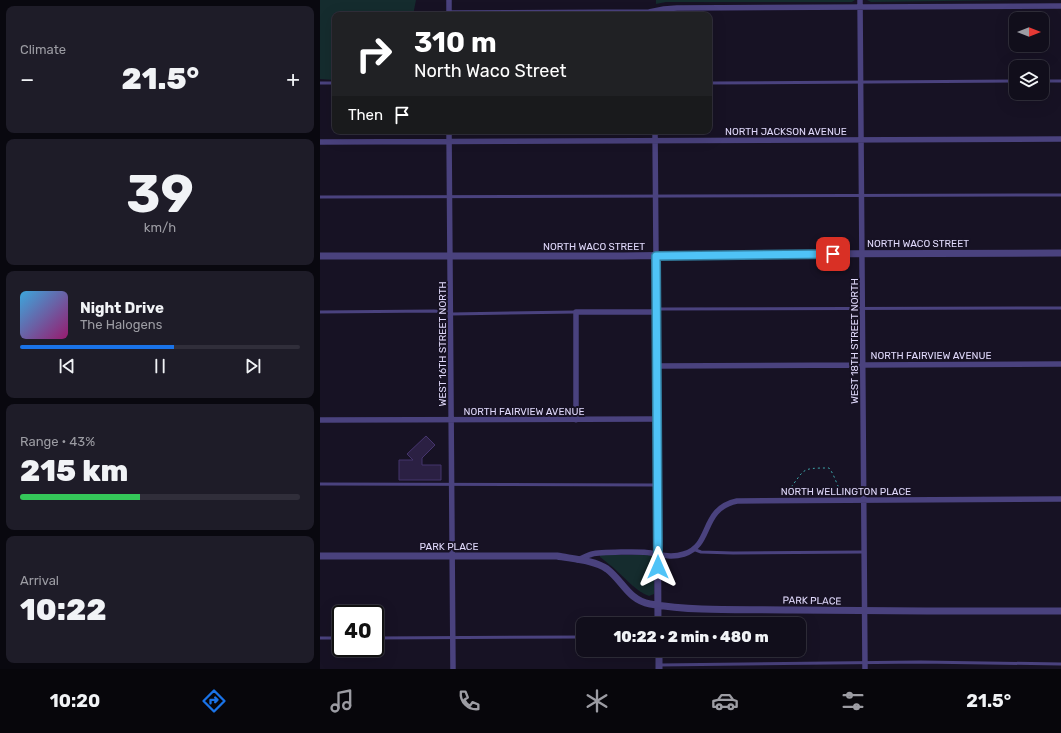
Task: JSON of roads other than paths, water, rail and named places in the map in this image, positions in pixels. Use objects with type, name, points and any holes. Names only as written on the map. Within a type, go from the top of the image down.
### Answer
[{"type":"street","points":[[449,0],[449,12]]},
{"type":"street","name":"WEST 18TH STREET NORTH","points":[[860,0],[865,666]]},
{"type":"street","points":[[656,12],[664,9],[676,8],[860,7],[1040,3],[1061,6]]},
{"type":"street","name":"WEST 16TH STREET NORTH","points":[[450,134],[453,669]]},
{"type":"street","points":[[655,134],[658,617]]},
{"type":"street","name":"NORTH JACKSON AVENUE","points":[[320,142],[1061,139]]},
{"type":"street","name":"NORTH WACO STREET","points":[[320,256],[656,256],[1061,253]]},
{"type":"street","points":[[576,420],[576,312],[656,311]]},
{"type":"street","name":"NORTH FAIRVIEW AVENUE","points":[[656,366],[1061,364]]},
{"type":"street","name":"NORTH FAIRVIEW AVENUE","points":[[320,420],[657,419]]},
{"type":"street","name":"NORTH WELLINGTON PLACE","points":[[693,549],[705,534],[713,514],[727,503],[737,501],[1061,499]]},
{"type":"street","points":[[578,560],[593,553],[650,552],[658,555],[670,556],[685,554],[693,549]]},
{"type":"street","name":"PARK PLACE","points":[[320,556],[557,556],[593,563],[606,569],[632,596],[642,602],[687,608],[865,611],[1061,611]]},
{"type":"street","points":[[658,657],[659,667]]},
{"type":"lane","points":[[712,83],[1009,81]]},
{"type":"lane","points":[[1049,81],[1061,81]]},
{"type":"lane","points":[[320,83],[332,83]]},
{"type":"lane","points":[[320,197],[1061,195]]},
{"type":"lane","points":[[656,311],[1061,308]]},
{"type":"lane","points":[[320,312],[576,312]]},
{"type":"lane","points":[[320,484],[657,485]]},
{"type":"lane","points":[[693,549],[701,552],[733,554],[864,552]]},
{"type":"lane","points":[[384,638],[576,637]]},
{"type":"lane","points":[[320,638],[332,638]]},
{"type":"lane","points":[[659,667],[865,666],[921,662],[1061,664]]}]
